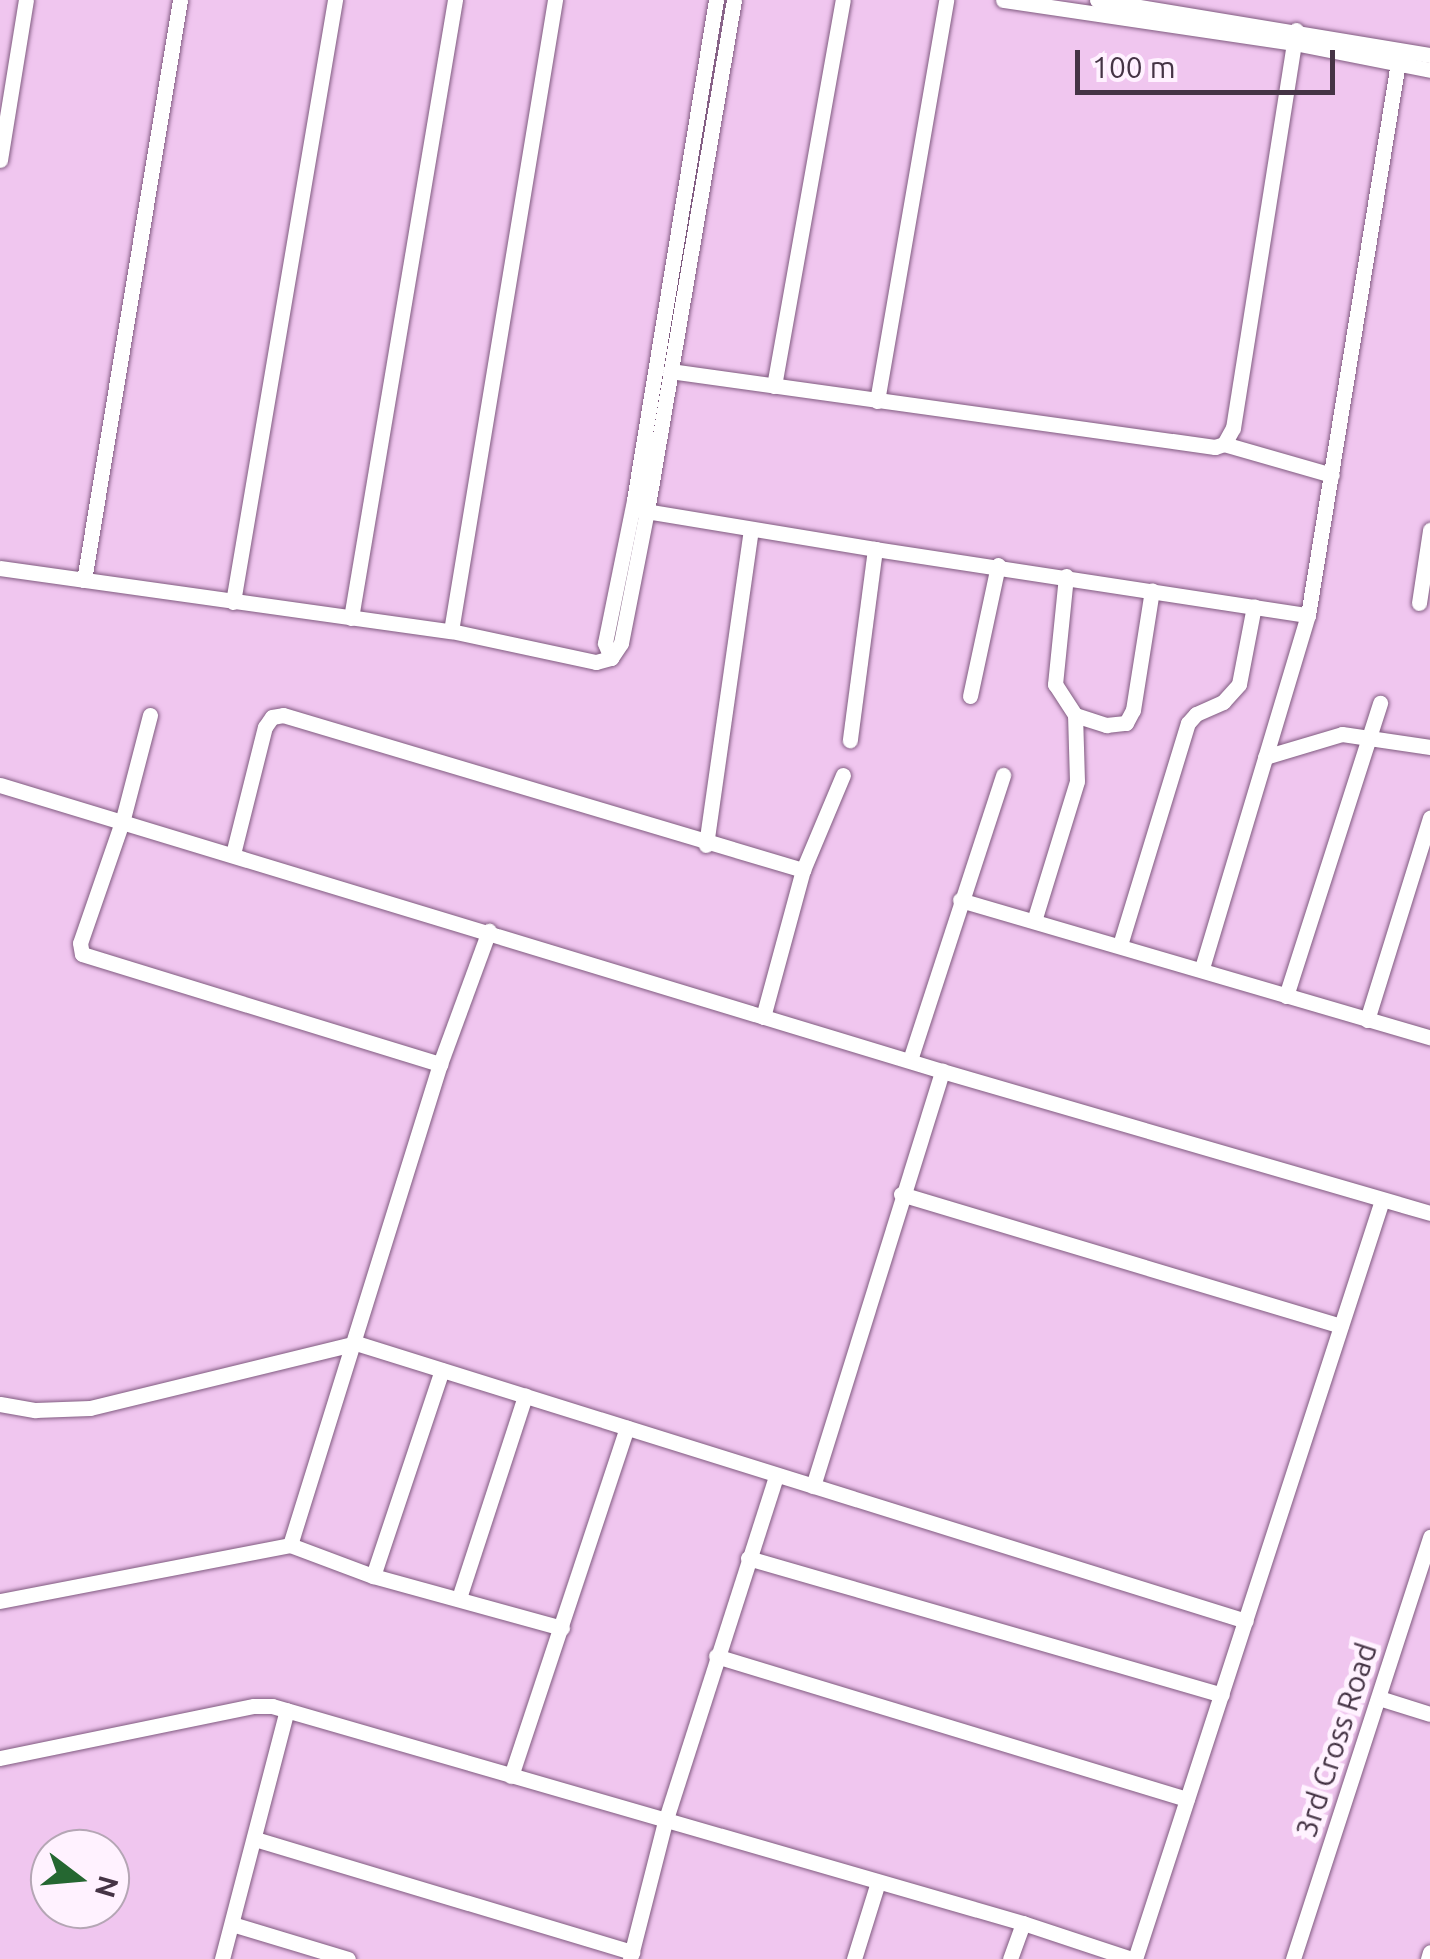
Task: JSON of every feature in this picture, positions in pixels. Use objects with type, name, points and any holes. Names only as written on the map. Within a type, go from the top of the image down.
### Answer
[{"type":"street","points":[[0,160],[26,0]]},
{"type":"street","points":[[84,580],[180,0]]},
{"type":"street","points":[[233,602],[335,0]]},
{"type":"street","points":[[351,618],[455,0]]},
{"type":"street","points":[[450,631],[555,0]]},
{"type":"street","points":[[640,510],[716,0]]},
{"type":"street","points":[[0,568],[450,631],[596,662],[611,658],[606,643],[670,371],[734,0]]},
{"type":"street","points":[[774,386],[842,0]]},
{"type":"street","points":[[877,401],[946,0]]},
{"type":"street","points":[[1002,0],[1295,37]]},
{"type":"street","points":[[1097,0],[1398,56],[1430,56]]},
{"type":"street","points":[[1224,444],[1233,428],[1295,37]]},
{"type":"street","points":[[1398,56],[1430,70]]},
{"type":"street","points":[[1202,968],[1308,615],[1398,56]]},
{"type":"street","points":[[670,371],[1214,447],[1224,444],[1332,475]]},
{"type":"street","points":[[640,510],[1308,615]]},
{"type":"street","points":[[706,844],[752,529]]},
{"type":"street","points":[[1420,603],[1430,530]]},
{"type":"street","points":[[850,740],[875,549]]},
{"type":"street","points":[[970,696],[998,565]]},
{"type":"street","points":[[1066,576],[1053,674],[1058,695],[1075,715],[1118,726],[1130,717],[1152,590]]},
{"type":"street","points":[[1120,945],[1188,723],[1196,714],[1224,702],[1239,684],[1254,606]]},
{"type":"street","points":[[1286,996],[1372,738],[1380,703]]},
{"type":"street","points":[[150,715],[123,819],[80,943],[82,954],[440,1064]]},
{"type":"street","points":[[233,854],[264,728],[272,717],[283,715],[803,870]]},
{"type":"street","points":[[1034,921],[1077,781],[1075,715]]},
{"type":"street","points":[[1265,757],[1342,734],[1430,747]]},
{"type":"street","points":[[763,1017],[803,870],[843,775]]},
{"type":"street","points":[[910,1060],[1003,775]]},
{"type":"street","points":[[0,785],[123,819],[942,1071],[1430,1212]]},
{"type":"street","points":[[1367,1020],[1425,854],[1430,818]]},
{"type":"street","points":[[960,900],[1430,1038]]},
{"type":"street","points":[[290,1545],[440,1064],[490,932]]},
{"type":"street","points":[[813,1486],[942,1071]]},
{"type":"street","points":[[901,1194],[1341,1326]]},
{"type":"street","points":[[0,1758],[254,1706],[288,1710],[1023,1923],[1133,1959],[1382,1200]]},
{"type":"street","points":[[0,1404],[36,1410],[90,1408],[356,1343],[1246,1620]]},
{"type":"street","points":[[373,1576],[442,1370]]},
{"type":"street","points":[[459,1598],[525,1396]]},
{"type":"street","points":[[512,1776],[627,1428]]},
{"type":"street","points":[[255,1838],[631,1956],[716,1656],[776,1476]]},
{"type":"street","name":"3rd Cross Road","points":[[1293,1959],[1430,1537]]},
{"type":"street","points":[[0,1600],[290,1545],[373,1576],[562,1628]]},
{"type":"street","points":[[748,1558],[1222,1695]]},
{"type":"street","points":[[716,1656],[1187,1799]]},
{"type":"street","points":[[1379,1698],[1430,1714]]},
{"type":"street","points":[[222,1959],[288,1710]]},
{"type":"street","points":[[854,1959],[878,1882]]},
{"type":"street","points":[[1010,1959],[1023,1923]]},
{"type":"street","points":[[232,1924],[348,1959]]},
{"type":"street","points":[[1428,1959],[1430,1952]]}]
